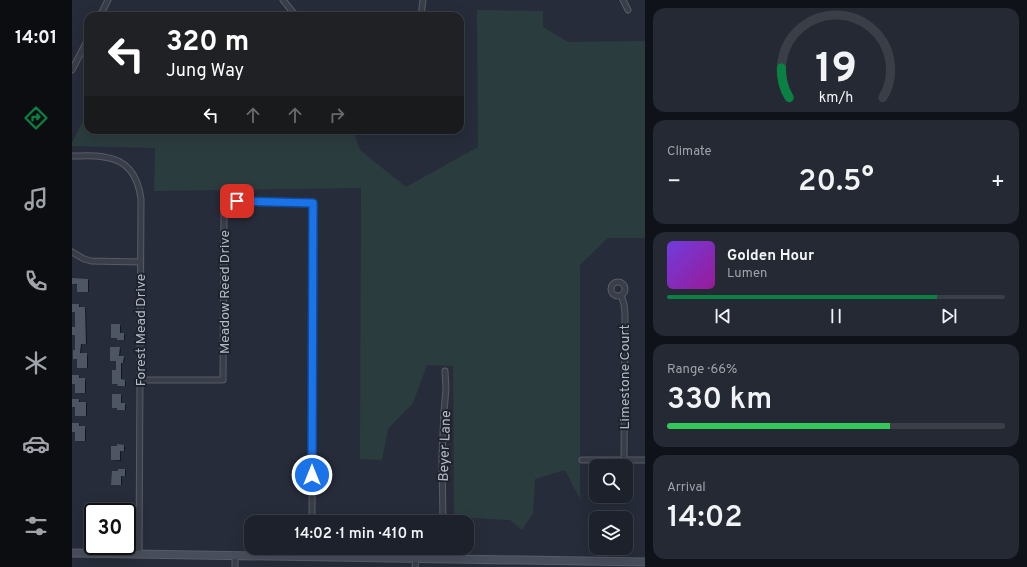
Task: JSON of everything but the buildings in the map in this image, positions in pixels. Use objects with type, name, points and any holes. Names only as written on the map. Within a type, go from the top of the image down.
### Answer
[{"type":"main road","points":[[72,553],[645,562]]},
{"type":"street","points":[[102,12],[108,0]]},
{"type":"street","points":[[283,0],[293,12]]},
{"type":"street","points":[[422,12],[423,0]]},
{"type":"street","points":[[623,0],[628,10]]},
{"type":"street","points":[[72,70],[84,47]]},
{"type":"street","name":"Forest Mead Drive","points":[[72,156],[99,156],[117,160],[127,168],[138,183],[140,199],[139,554]]},
{"type":"street","name":"Meadow Reed Drive","points":[[140,380],[223,380],[224,214],[228,204],[237,201],[313,203],[312,515]]},
{"type":"street","points":[[72,252],[91,261],[140,262]]},
{"type":"street","name":"Limestone Court","points":[[621,295],[625,314],[624,459]]},
{"type":"street","name":"Beyer Lane","points":[[443,515],[442,462],[446,388],[445,371]]},
{"type":"street","points":[[582,460],[589,460]]},
{"type":"street","points":[[633,460],[645,460]]},
{"type":"street","points":[[235,556],[235,567]]},
{"type":"street","points":[[415,567],[416,558]]},
{"type":"shaded area","points":[[477,10],[543,11],[543,27],[568,42],[645,41],[645,238],[608,238],[580,265],[580,499],[565,470],[535,479],[533,513],[522,530],[510,520],[474,518],[474,515],[454,515],[453,366],[427,365],[413,403],[388,429],[382,460],[360,459],[361,188],[154,191],[155,148],[72,146],[72,143],[84,118],[84,134],[354,134],[360,150],[406,187],[478,147]]},
{"type":"route","points":[[237,201],[313,203],[312,475]]}]
